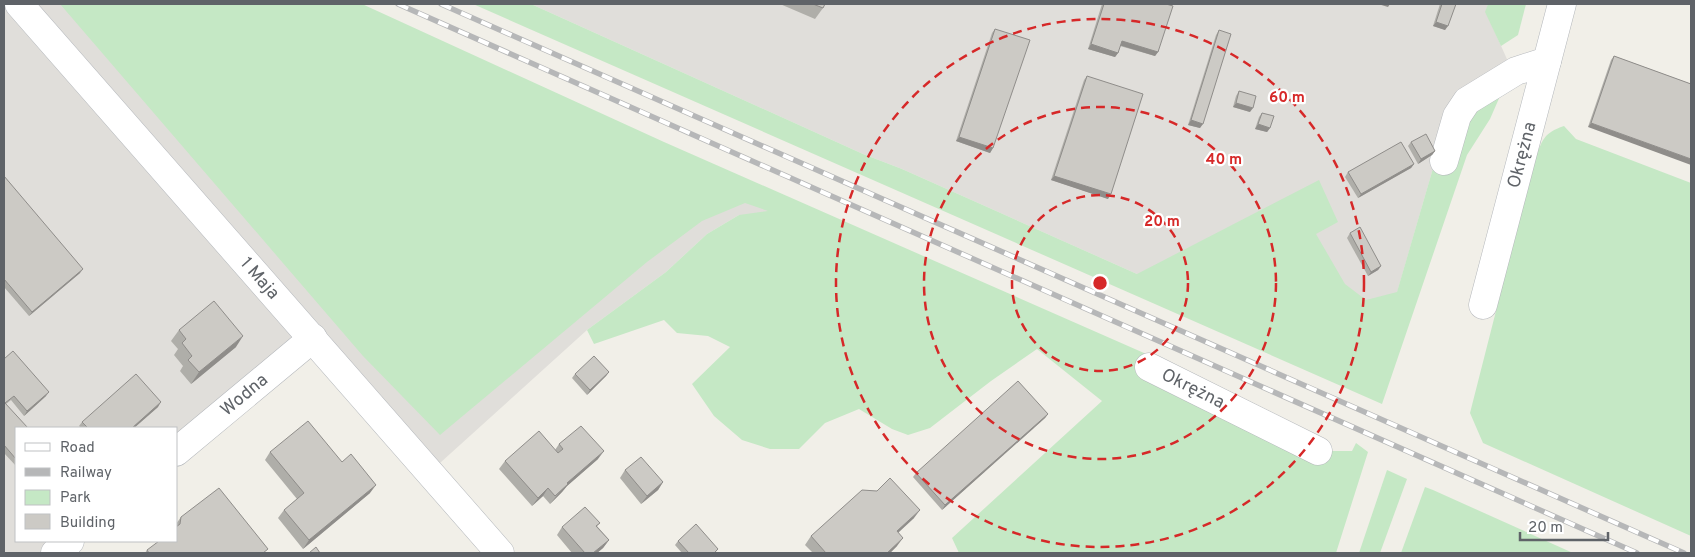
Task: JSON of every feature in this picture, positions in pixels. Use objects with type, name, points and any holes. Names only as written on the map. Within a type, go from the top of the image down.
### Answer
[{"type":"street","name":"1 Maja","points":[[19,4],[500,553]]},
{"type":"street","name":"Okrężna","points":[[1483,306],[1562,4]]},
{"type":"street","points":[[1444,161],[1457,116],[1467,101],[1516,71],[1547,62]]},
{"type":"street","name":"Wodna","points":[[178,450],[313,338]]},
{"type":"street","name":"Okrężna","points":[[1149,367],[1318,451]]},
{"type":"street","points":[[55,553],[69,542]]},
{"type":"shaded area","points":[[4,4],[345,4],[806,216],[739,215],[707,234],[666,272],[587,330],[430,472],[313,338],[178,450],[178,427],[15,427],[15,542],[69,542],[55,553],[4,553]]},
{"type":"shaded area","points":[[531,4],[1488,4],[1486,12],[1510,66],[1454,96],[1372,379],[902,169],[863,154]]},
{"type":"green space","points":[[60,4],[362,4],[664,142],[1144,353],[1318,451],[1352,451],[1356,443],[1368,452],[1336,553],[959,553],[952,538],[1102,401],[1037,349],[991,381],[930,428],[908,435],[892,429],[859,409],[825,423],[799,449],[770,449],[742,440],[714,416],[692,384],[730,347],[708,336],[677,333],[664,320],[594,344],[587,330],[666,272],[707,234],[739,215],[768,211],[745,203],[702,221],[647,262],[440,435],[363,356]]},
{"type":"green space","points":[[473,4],[531,4],[863,154],[902,169],[1137,274],[1319,180],[1338,222],[1316,234],[1345,284],[1366,300],[1397,292],[1436,158],[1468,122],[1483,101],[1504,87],[1490,119],[1467,155],[1382,404]]},
{"type":"green space","points":[[1488,4],[1526,4],[1518,35],[1501,46],[1485,12]]},
{"type":"green space","points":[[1564,126],[1576,139],[1691,183],[1691,536],[1483,443],[1470,413],[1535,158],[1548,134]]},
{"type":"green space","points":[[1387,470],[1407,479],[1380,553],[1359,553]]},
{"type":"green space","points":[[1425,487],[1433,490],[1573,553],[1401,553]]},
{"type":"building","points":[[813,4],[825,4],[823,8]]},
{"type":"building","points":[[1104,4],[1166,4],[1173,6],[1158,52],[1122,41],[1118,53],[1091,44]]},
{"type":"building","points":[[1442,4],[1456,4],[1448,26],[1436,22]]},
{"type":"building","points":[[995,29],[1030,40],[993,148],[959,137]]},
{"type":"building","points":[[1219,30],[1231,34],[1203,124],[1191,120]]},
{"type":"building","points":[[1614,56],[1691,84],[1691,159],[1591,123]]},
{"type":"building","points":[[1087,76],[1143,94],[1111,194],[1054,176]]},
{"type":"building","points":[[1239,91],[1256,96],[1253,108],[1236,103]]},
{"type":"building","points":[[1262,113],[1274,116],[1270,128],[1258,124]]},
{"type":"building","points":[[1426,134],[1435,151],[1421,159],[1411,142]]},
{"type":"building","points":[[1401,142],[1414,164],[1361,194],[1348,172]]},
{"type":"building","points":[[4,176],[83,269],[32,312],[4,279]]},
{"type":"building","points":[[1360,227],[1381,266],[1371,272],[1350,233]]},
{"type":"building","points":[[214,301],[243,336],[199,372],[188,360],[192,356],[182,343],[186,339],[179,330]]},
{"type":"building","points":[[13,351],[49,392],[27,411],[14,396],[5,403],[27,427],[15,427],[15,458],[4,445],[4,359]]},
{"type":"building","points":[[594,356],[609,372],[590,390],[575,374]]},
{"type":"building","points":[[136,374],[161,402],[133,427],[87,427],[82,422]]},
{"type":"building","points":[[1018,381],[1048,414],[945,505],[916,473]]},
{"type":"building","points":[[308,421],[342,462],[351,454],[376,485],[309,540],[284,510],[304,493],[270,452]]},
{"type":"building","points":[[581,426],[604,451],[555,496],[548,488],[538,498],[505,461],[539,431],[558,453],[563,449],[559,444]]},
{"type":"building","points":[[641,457],[663,482],[647,496],[625,470]]},
{"type":"building","points":[[890,478],[920,510],[897,531],[903,538],[887,553],[826,553],[811,536],[862,490],[877,491]]},
{"type":"building","points":[[219,488],[268,549],[263,553],[149,553],[147,550],[158,542],[178,542],[178,526],[181,517]]},
{"type":"building","points":[[585,507],[600,523],[596,526],[609,540],[593,553],[585,553],[562,527]]},
{"type":"building","points":[[696,524],[718,549],[714,553],[689,553],[678,541]]},
{"type":"building","points":[[316,547],[320,553],[309,553]]},
{"type":"railway","points":[[398,4],[1637,553]]},
{"type":"railway","points":[[441,4],[1684,553]]}]
